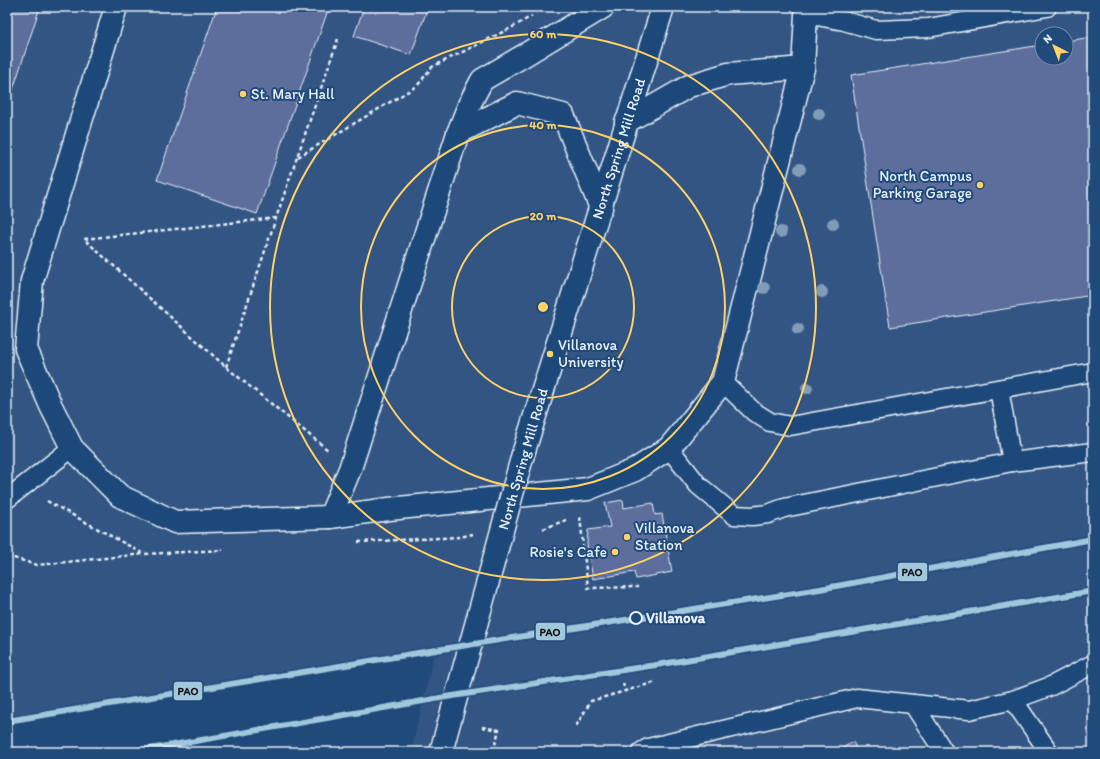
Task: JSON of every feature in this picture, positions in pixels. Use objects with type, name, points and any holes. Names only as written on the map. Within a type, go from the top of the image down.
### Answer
[{"type":"street","points":[[116,7],[32,281],[26,349],[51,406],[72,448],[120,496],[175,522],[330,518],[389,509],[588,489],[635,470],[670,448],[723,382],[803,68],[804,10]]},
{"type":"street","points":[[330,518],[350,469],[458,133],[469,105],[482,80],[603,7]]},
{"type":"street","name":"North Spring Mill Road","points":[[441,752],[523,454],[663,7]]},
{"type":"street","points":[[626,122],[689,86],[728,74],[803,68]]},
{"type":"street","points":[[458,133],[517,104],[563,115],[600,208]]},
{"type":"lane","points":[[804,10],[876,30],[883,30],[928,28],[1047,7]]},
{"type":"lane","points":[[723,382],[754,412],[770,422],[790,426],[1093,372]]},
{"type":"lane","points":[[999,389],[1012,462]]},
{"type":"lane","points":[[7,499],[72,448]]},
{"type":"lane","points":[[670,448],[698,485],[734,514],[752,516],[768,514],[784,508],[1012,462],[1093,452]]},
{"type":"lane","points":[[642,752],[648,748],[664,748],[857,698],[969,710],[1013,700],[1091,670]]},
{"type":"lane","points":[[1013,700],[1049,752]]},
{"type":"lane","points":[[913,704],[944,752]]},
{"type":"path","points":[[297,157],[417,86],[432,68],[536,14]]},
{"type":"path","points":[[226,367],[338,39]]},
{"type":"path","points":[[7,210],[14,212]]},
{"type":"path","points":[[276,218],[84,239],[226,367],[350,469]]},
{"type":"path","points":[[41,497],[144,554]]},
{"type":"path","points":[[580,514],[588,588],[638,587]]},
{"type":"path","points":[[557,519],[565,517]]},
{"type":"path","points":[[543,529],[572,517]]},
{"type":"path","points":[[356,542],[460,537],[475,534]]},
{"type":"path","points":[[7,556],[37,565],[144,554],[230,549]]},
{"type":"path","points":[[576,726],[591,701],[656,682]]},
{"type":"path","points":[[623,683],[625,691]]},
{"type":"path","points":[[482,727],[499,730],[493,752]]},
{"type":"shaded area","name":"Villanova University","points":[[7,7],[1093,7],[1093,752],[411,752],[435,650],[7,721]]},
{"type":"building","points":[[7,7],[40,7],[7,108]]},
{"type":"building","name":"St. Mary Hall","points":[[217,7],[329,7],[257,214],[157,180]]},
{"type":"building","points":[[364,7],[428,7],[411,55],[354,36]]},
{"type":"building","name":"North Campus Parking Garage","points":[[1093,37],[1093,295],[890,327],[851,75],[1034,46],[1034,66],[1074,66],[1074,40]]},
{"type":"building","name":"Villanova Station","points":[[623,500],[624,508],[653,503],[655,515],[662,514],[672,572],[636,579],[634,572],[593,579],[587,544],[588,530],[610,527],[605,503]]},
{"type":"building","points":[[853,742],[858,752],[836,752]]},
{"type":"transit line","name":"PAO","points":[[7,721],[436,650],[820,589],[1093,539]]},
{"type":"transit line","name":"PAO","points":[[133,752],[446,697],[656,665],[1093,591]]},
{"type":"place","name":"St. Mary Hall","points":[[243,94]]},
{"type":"place","name":"North Campus Parking Garage","points":[[980,185]]},
{"type":"place","name":"Villanova University","points":[[550,354]]},
{"type":"place","name":"Villanova Station","points":[[627,537]]},
{"type":"place","name":"Rosie's Cafe","points":[[615,552]]},
{"type":"place","name":"Villanova","points":[[636,618]]}]
